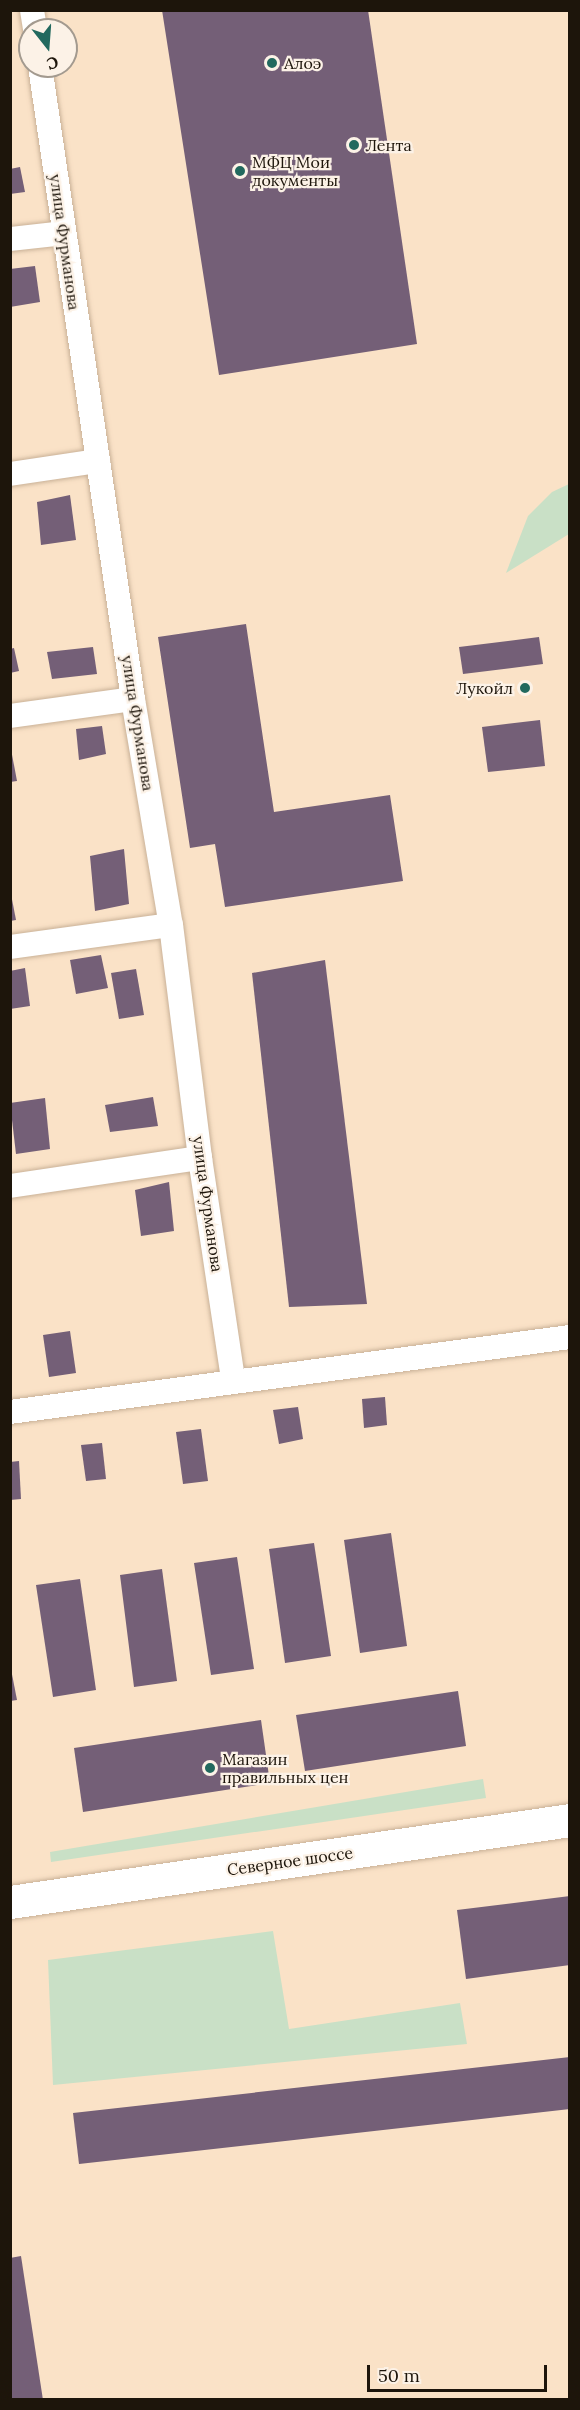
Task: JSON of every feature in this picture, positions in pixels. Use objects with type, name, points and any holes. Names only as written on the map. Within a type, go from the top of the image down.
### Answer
[{"type":"main road","name":"Северное шоссе","points":[[10,1902],[570,1820]]},
{"type":"street","name":"улица Фурманова","points":[[42,78],[133,699],[171,925],[200,1158],[233,1380]]},
{"type":"street","points":[[10,239],[64,232]]},
{"type":"street","points":[[10,474],[98,461]]},
{"type":"street","points":[[10,716],[133,699]]},
{"type":"street","points":[[10,947],[171,925]]},
{"type":"street","points":[[10,1186],[200,1158]]},
{"type":"street","points":[[10,1412],[233,1380],[570,1337]]},
{"type":"green space","points":[[569,484],[569,534],[506,573],[528,516],[552,492]]},
{"type":"green space","points":[[483,1779],[486,1798],[51,1862],[50,1852]]},
{"type":"green space","points":[[273,1931],[289,2029],[460,2003],[467,2044],[53,2085],[48,1960]]},
{"type":"building","points":[[162,10],[368,10],[417,344],[219,375]]},
{"type":"building","points":[[20,167],[25,192],[10,194],[10,169]]},
{"type":"building","points":[[35,266],[40,302],[10,307],[10,269]]},
{"type":"building","points":[[70,495],[76,540],[41,545],[37,502]]},
{"type":"building","points":[[246,624],[274,812],[390,795],[403,881],[225,907],[215,844],[190,848],[158,637]]},
{"type":"building","points":[[539,637],[543,664],[463,674],[459,647]]},
{"type":"building","points":[[93,647],[97,674],[52,679],[47,652]]},
{"type":"building","points":[[14,648],[19,671],[10,673],[10,649]]},
{"type":"building","points":[[540,720],[545,766],[488,772],[482,727]]},
{"type":"building","points":[[102,726],[106,754],[79,760],[76,729]]},
{"type":"building","points":[[10,744],[17,781],[10,782]]},
{"type":"building","points":[[124,849],[129,904],[95,911],[90,856]]},
{"type":"building","points":[[10,889],[16,920],[10,921]]},
{"type":"building","points":[[101,955],[108,988],[76,994],[70,960]]},
{"type":"building","points":[[325,960],[367,1304],[289,1307],[252,973]]},
{"type":"building","points":[[25,968],[30,1006],[10,1009],[10,971]]},
{"type":"building","points":[[136,969],[144,1015],[119,1019],[111,973]]},
{"type":"building","points":[[153,1097],[158,1126],[110,1132],[105,1105]]},
{"type":"building","points":[[45,1098],[50,1149],[16,1154],[10,1103]]},
{"type":"building","points":[[169,1182],[174,1231],[141,1236],[135,1190]]},
{"type":"building","points":[[70,1331],[76,1373],[49,1377],[43,1335]]},
{"type":"building","points":[[385,1397],[387,1425],[364,1428],[362,1399]]},
{"type":"building","points":[[298,1407],[303,1439],[279,1444],[273,1410]]},
{"type":"building","points":[[201,1429],[208,1481],[183,1484],[176,1432]]},
{"type":"building","points":[[102,1443],[106,1479],[86,1481],[81,1445]]},
{"type":"building","points":[[19,1461],[21,1499],[10,1500],[10,1462]]},
{"type":"building","points":[[391,1533],[407,1646],[360,1653],[344,1540]]},
{"type":"building","points":[[314,1543],[331,1656],[285,1663],[269,1549]]},
{"type":"building","points":[[237,1557],[254,1669],[211,1675],[194,1563]]},
{"type":"building","points":[[162,1569],[177,1681],[134,1687],[120,1575]]},
{"type":"building","points":[[80,1579],[96,1690],[53,1697],[36,1585]]},
{"type":"building","points":[[10,1664],[17,1700],[10,1701]]},
{"type":"building","points":[[458,1691],[466,1746],[305,1771],[296,1715]]},
{"type":"building","points":[[261,1720],[270,1783],[83,1812],[74,1748]]},
{"type":"building","points":[[570,1896],[570,1965],[466,1979],[457,1910]]},
{"type":"building","points":[[570,2057],[570,2109],[79,2164],[73,2113]]},
{"type":"building","points":[[21,2256],[43,2400],[10,2400],[10,2258]]},
{"type":"place","name":"Алоэ","points":[[272,63]]},
{"type":"place","name":"Лента","points":[[354,145]]},
{"type":"place","name":"МФЦ Мои документы","points":[[240,171]]},
{"type":"place","name":"Лукойл","points":[[525,688]]},
{"type":"place","name":"Магазин правильных цен","points":[[210,1768]]}]
